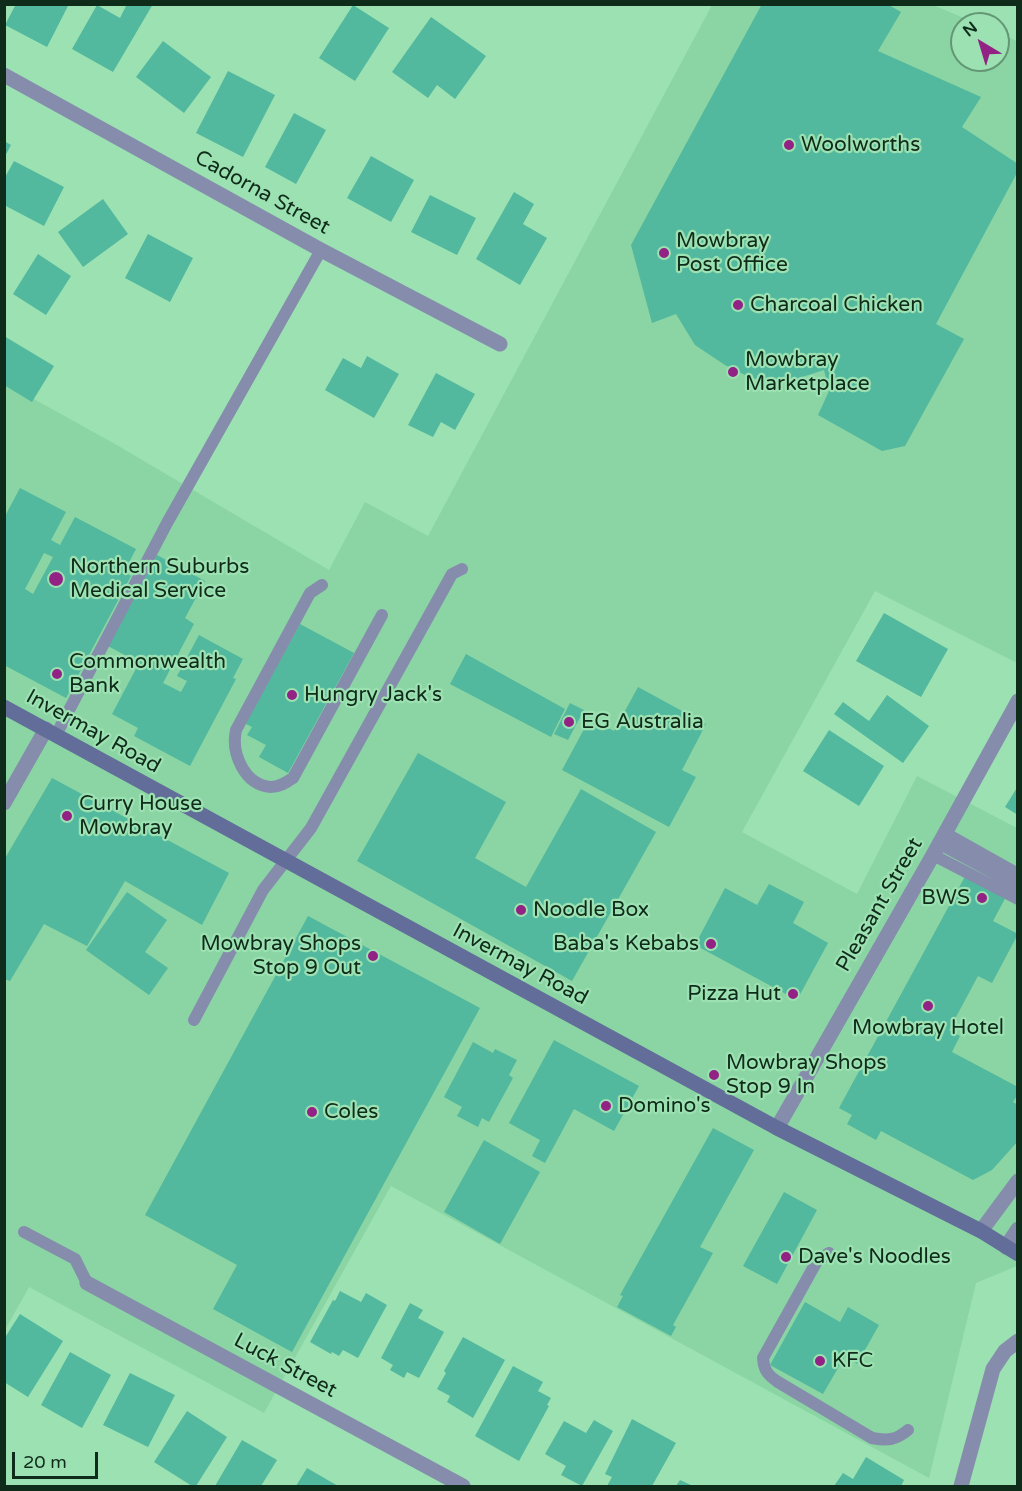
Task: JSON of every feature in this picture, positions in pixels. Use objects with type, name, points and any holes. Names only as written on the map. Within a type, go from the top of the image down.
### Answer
[{"type":"main road","name":"Invermay Road","points":[[4,707],[777,1128],[981,1231],[1012,1251]]},
{"type":"street","name":"Cadorna Street","points":[[4,75],[321,250],[500,344]]},
{"type":"street","name":"Pleasant Street","points":[[777,1128],[940,844],[1017,701]]},
{"type":"street","points":[[4,803],[51,732]]},
{"type":"street","points":[[981,1231],[1017,1181]]},
{"type":"street","points":[[1012,1251],[1017,1229]]},
{"type":"street","name":"Luck Street","points":[[87,1283],[463,1486]]},
{"type":"street","points":[[961,1486],[993,1369],[1005,1351],[1017,1341]]},
{"type":"lane","points":[[51,732],[166,523],[321,250]]},
{"type":"lane","points":[[194,1020],[263,890],[314,822],[452,574],[462,569]]},
{"type":"lane","points":[[322,585],[310,593],[236,730],[233,741],[236,756],[244,771],[258,783],[272,787],[283,785],[293,778],[382,615]]},
{"type":"lane","points":[[940,844],[1017,874]]},
{"type":"lane","points":[[940,844],[1017,886]]},
{"type":"lane","points":[[940,844],[1017,899]]},
{"type":"lane","points":[[24,1232],[75,1259],[87,1283]]},
{"type":"lane","points":[[829,1253],[817,1261],[764,1358],[764,1368],[768,1375],[778,1382],[872,1438],[887,1441],[900,1437],[908,1430]]},
{"type":"shaded area","points":[[712,5],[933,5],[950,12],[950,72],[1010,72],[1010,38],[1017,41],[1017,663],[875,591],[742,832],[857,894],[917,776],[1017,828],[1017,1266],[976,1283],[929,1478],[391,1186],[264,1413],[29,1287],[5,1330],[5,383],[115,444],[329,570],[365,502],[428,536]]},
{"type":"building","points":[[16,4],[69,4],[47,47],[5,25]]},
{"type":"building","points":[[127,4],[153,4],[113,72],[72,49],[97,5],[120,18]]},
{"type":"building","name":"Mowbray Marketplace","points":[[762,4],[887,4],[901,12],[878,51],[981,97],[962,127],[1018,164],[1018,171],[936,324],[964,339],[905,446],[882,451],[818,415],[829,391],[824,370],[777,385],[749,377],[725,365],[695,345],[676,314],[652,323],[631,245]]},
{"type":"building","points":[[353,5],[389,28],[355,81],[319,58]]},
{"type":"building","points":[[431,17],[486,56],[455,99],[437,85],[428,98],[392,72]]},
{"type":"building","points":[[163,41],[211,77],[184,113],[136,77]]},
{"type":"building","points":[[228,71],[275,95],[243,157],[196,133]]},
{"type":"building","points":[[294,113],[326,130],[296,184],[265,167]]},
{"type":"building","points":[[4,141],[11,145],[4,158]]},
{"type":"building","points":[[371,156],[414,180],[391,222],[347,198]]},
{"type":"building","points":[[14,161],[64,187],[44,226],[4,205],[4,179]]},
{"type":"building","points":[[514,192],[534,204],[523,224],[547,238],[520,285],[476,259]]},
{"type":"building","points":[[430,195],[476,218],[457,255],[411,232]]},
{"type":"building","points":[[103,199],[128,234],[83,267],[58,232]]},
{"type":"building","points":[[148,234],[193,258],[170,302],[125,278]]},
{"type":"building","points":[[38,254],[71,276],[46,315],[13,294]]},
{"type":"building","points":[[4,336],[54,366],[32,402],[4,385]]},
{"type":"building","points":[[367,356],[399,374],[374,418],[325,390],[343,358],[361,368]]},
{"type":"building","points":[[436,373],[475,394],[455,430],[441,422],[433,437],[408,425]]},
{"type":"building","points":[[20,488],[66,512],[51,540],[60,545],[75,517],[136,549],[124,572],[131,576],[66,698],[4,665],[4,518]],"holes":[[[44,553],[53,557],[33,594],[25,589]]]},
{"type":"building","points":[[157,555],[205,581],[185,618],[194,624],[163,683],[181,692],[187,681],[177,676],[199,635],[243,659],[233,678],[236,679],[190,766],[134,736],[138,728],[112,714],[139,663],[108,646]]},
{"type":"building","points":[[884,613],[948,649],[921,697],[856,661]]},
{"type":"building","name":"Hungry Jack's","points":[[300,624],[354,653],[288,773],[259,757],[266,745],[247,735],[252,727],[246,724]]},
{"type":"building","points":[[466,654],[565,709],[551,737],[450,684]]},
{"type":"building","points":[[638,687],[706,724],[682,770],[696,777],[669,827],[562,770],[590,718],[614,731]]},
{"type":"building","points":[[887,695],[929,726],[903,763],[834,714],[843,702],[869,721]]},
{"type":"building","name":"EG Australia","points":[[570,703],[584,710],[568,740],[554,734]]},
{"type":"building","points":[[829,730],[884,766],[859,806],[803,771]]},
{"type":"building","points":[[418,753],[506,802],[475,858],[526,887],[581,789],[656,832],[572,981],[357,861]]},
{"type":"building","points":[[52,778],[229,873],[202,925],[125,881],[87,946],[44,924],[10,981],[4,979],[4,860]]},
{"type":"building","points":[[1018,786],[1018,815],[1005,807]]},
{"type":"building","name":"Mowbray Hotel","points":[[968,871],[1008,893],[993,921],[1018,934],[992,983],[978,976],[949,1030],[960,1036],[952,1052],[1018,1087],[1018,1094],[1013,1102],[1018,1105],[1018,1141],[992,1170],[973,1180],[881,1131],[876,1140],[847,1124],[852,1115],[839,1108]]},
{"type":"building","points":[[769,884],[804,902],[793,923],[828,943],[797,1000],[695,945],[725,888],[757,905]]},
{"type":"building","points":[[127,892],[167,920],[145,952],[168,968],[149,995],[86,950]]},
{"type":"building","name":"Coles","points":[[308,916],[480,1008],[292,1352],[213,1309],[237,1265],[145,1215]]},
{"type":"building","points":[[554,1040],[639,1086],[614,1131],[574,1109],[545,1163],[532,1156],[540,1140],[509,1123]]},
{"type":"building","points":[[473,1042],[493,1053],[495,1049],[517,1060],[509,1075],[513,1078],[489,1122],[482,1118],[478,1127],[457,1116],[462,1107],[444,1097]]},
{"type":"building","points":[[713,1128],[754,1150],[700,1247],[713,1253],[673,1325],[676,1327],[671,1336],[617,1307],[623,1296],[620,1295]]},
{"type":"building","points":[[484,1140],[540,1172],[500,1244],[444,1212]]},
{"type":"building","points":[[784,1192],[817,1210],[777,1284],[743,1266]]},
{"type":"building","points":[[340,1291],[361,1302],[366,1293],[387,1305],[358,1358],[343,1350],[339,1356],[332,1352],[331,1354],[310,1342]]},
{"type":"building","points":[[805,1302],[840,1322],[848,1307],[879,1325],[857,1364],[845,1356],[823,1394],[770,1365]]},
{"type":"building","points":[[410,1303],[423,1310],[418,1318],[444,1332],[419,1378],[407,1372],[404,1378],[390,1370],[393,1365],[381,1358]]},
{"type":"building","points":[[20,1314],[63,1341],[28,1397],[4,1382],[4,1339]]},
{"type":"building","points":[[463,1337],[505,1360],[473,1418],[447,1402],[450,1396],[437,1389]]},
{"type":"building","points":[[70,1352],[111,1375],[82,1428],[41,1405]]},
{"type":"building","points":[[513,1366],[543,1382],[538,1391],[551,1398],[547,1405],[549,1406],[519,1461],[475,1436]]},
{"type":"building","points":[[130,1373],[175,1395],[148,1447],[103,1425]]},
{"type":"building","points":[[187,1411],[227,1437],[196,1486],[192,1486],[154,1462]]},
{"type":"building","points":[[632,1419],[676,1443],[652,1486],[607,1486],[612,1477],[605,1474]]},
{"type":"building","points":[[594,1420],[613,1431],[582,1486],[561,1475],[566,1466],[545,1454],[564,1421],[586,1433]]},
{"type":"building","points":[[242,1440],[277,1460],[261,1486],[215,1486]]},
{"type":"building","points":[[866,1457],[904,1480],[901,1486],[834,1486],[843,1473],[853,1479]]},
{"type":"building","points":[[307,1468],[338,1486],[296,1486]]},
{"type":"building","points":[[680,1480],[693,1486],[676,1486]]},
{"type":"place","name":"Woolworths","points":[[789,145]]},
{"type":"place","name":"Mowbray Post Office","points":[[664,253]]},
{"type":"place","name":"Charcoal Chicken","points":[[738,305]]},
{"type":"place","name":"Mowbray Marketplace","points":[[733,372]]},
{"type":"place","name":"Northern Suburbs Medical Service","points":[[56,579]]},
{"type":"place","name":"Commonwealth Bank","points":[[57,674]]},
{"type":"place","name":"Hungry Jack's","points":[[292,695]]},
{"type":"place","name":"EG Australia","points":[[569,722]]},
{"type":"place","name":"Curry House Mowbray","points":[[67,816]]},
{"type":"place","name":"BWS","points":[[982,898]]},
{"type":"place","name":"Noodle Box","points":[[521,910]]},
{"type":"place","name":"Baba's Kebabs","points":[[711,944]]},
{"type":"place","name":"Mowbray Shops Stop 9 Out","points":[[373,956]]},
{"type":"place","name":"Pizza Hut","points":[[793,994]]},
{"type":"place","name":"Mowbray Hotel","points":[[928,1006]]},
{"type":"place","name":"Mowbray Shops Stop 9 In","points":[[714,1075]]},
{"type":"place","name":"Domino's","points":[[606,1106]]},
{"type":"place","name":"Coles","points":[[312,1112]]},
{"type":"place","name":"Dave's Noodles","points":[[786,1257]]},
{"type":"place","name":"KFC","points":[[820,1361]]}]
